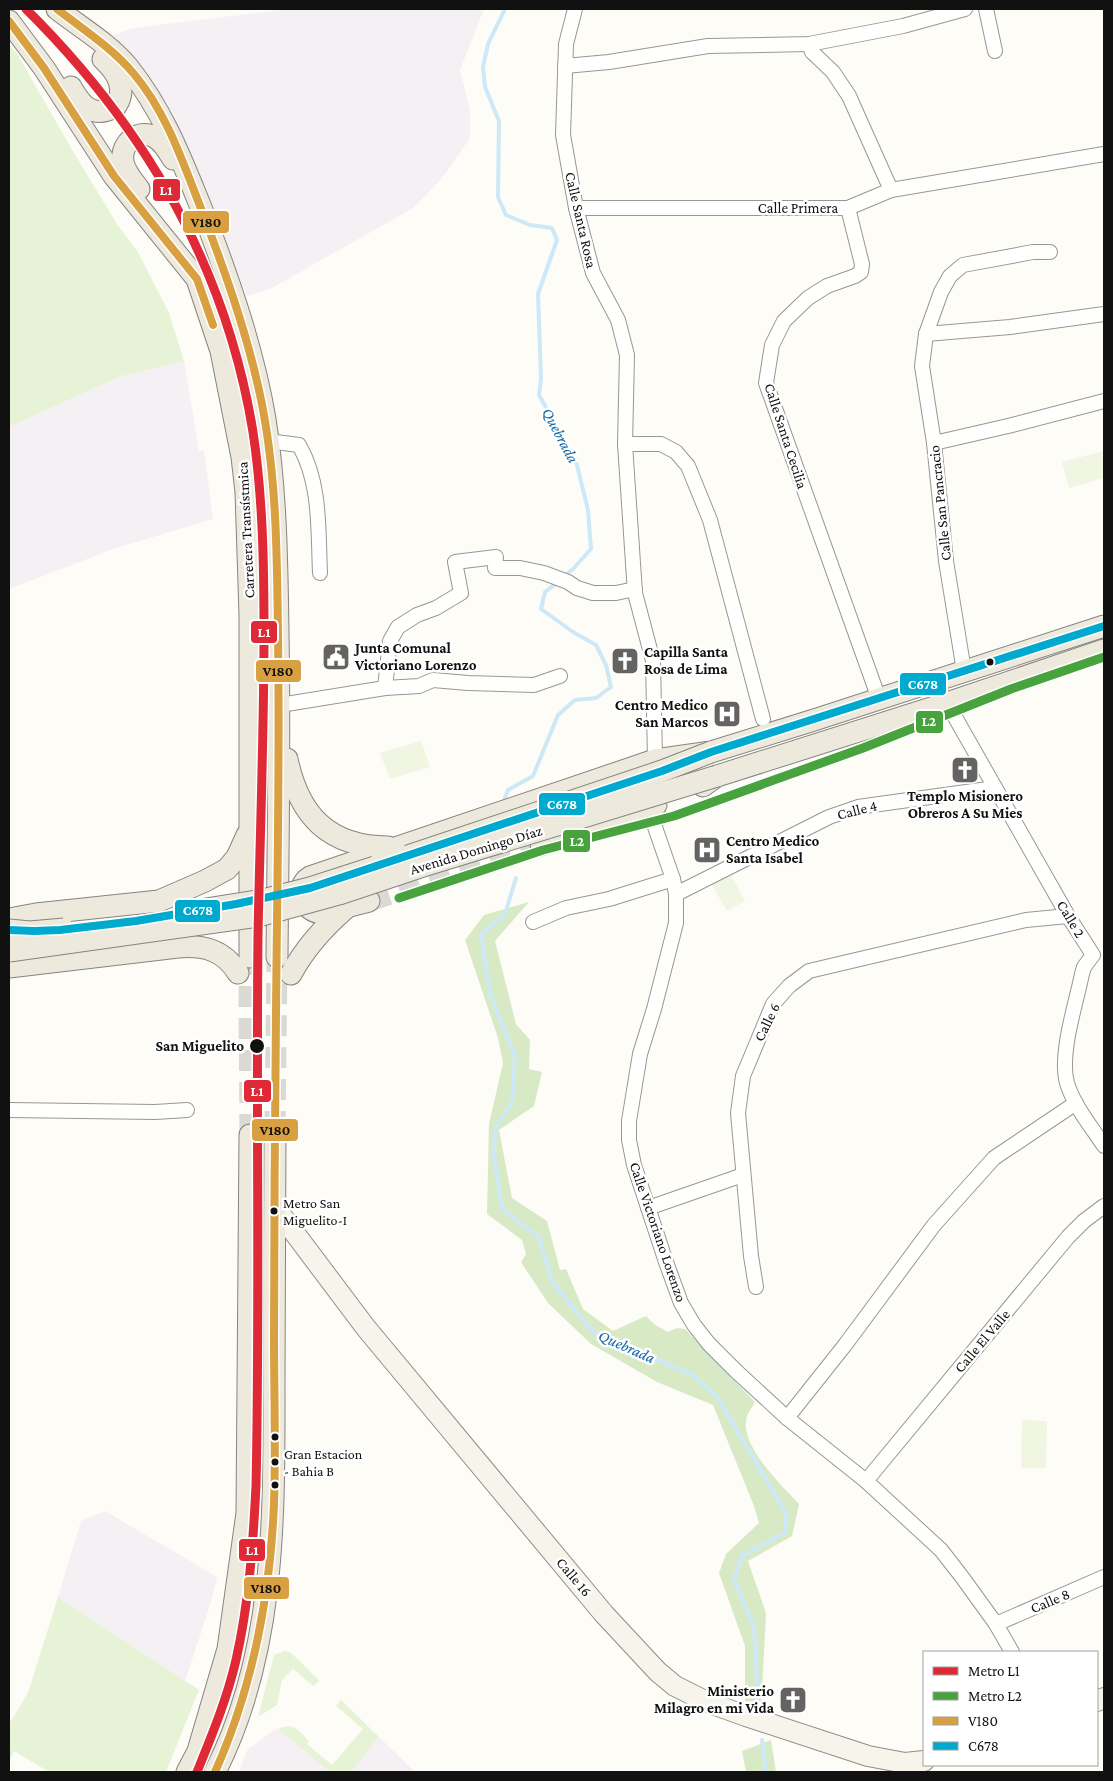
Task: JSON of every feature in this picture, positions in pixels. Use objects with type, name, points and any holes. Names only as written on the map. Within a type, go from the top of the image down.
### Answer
[{"type":"main road","points":[[9,9],[45,48],[82,105],[97,112],[115,107],[121,91],[119,78],[114,70],[51,9]]},
{"type":"main road","name":"Carretera Transístmica","points":[[57,9],[126,64],[152,100],[176,146],[218,251],[245,335],[268,441],[277,560],[280,705],[277,957]]},
{"type":"main road","name":"Carretera Transístmica","points":[[9,21],[44,68],[114,176],[197,278],[222,351],[234,413],[246,492],[250,615],[250,820],[244,965],[214,950],[197,946],[178,946]]},
{"type":"main road","points":[[197,278],[166,225],[125,168],[122,155],[123,149],[130,140],[135,136],[148,135],[154,136],[162,143],[208,226]]},
{"type":"main road","name":"Avenida Domingo Díaz","points":[[9,930],[48,932],[142,920],[263,900],[310,888],[662,771],[710,752],[1104,626]]},
{"type":"main road","name":"Avenida Domingo Díaz","points":[[9,951],[259,916],[339,894],[423,866],[717,776],[947,703],[1104,650]]},
{"type":"main road","points":[[1045,670],[1104,661]]},
{"type":"main road","points":[[280,726],[289,770],[297,794],[307,812],[319,824],[342,839],[363,846],[388,847],[416,842]]},
{"type":"main road","points":[[369,901],[322,913],[312,911],[305,905],[302,896],[304,882],[310,876],[416,842],[655,760],[710,752]]},
{"type":"main road","points":[[541,845],[688,794],[717,776]]},
{"type":"main road","points":[[9,919],[36,914],[159,900],[205,880],[232,864],[246,839],[250,820]]},
{"type":"main road","points":[[9,967],[178,946],[186,940],[191,932],[192,922],[188,913],[181,906],[159,900]]},
{"type":"main road","points":[[291,974],[320,932],[347,907]]},
{"type":"main road","points":[[215,1772],[234,1729],[249,1681],[262,1624],[270,1571],[274,1503],[276,1132]]},
{"type":"main road","points":[[187,1772],[198,1751],[228,1649],[247,1513],[250,1135]]},
{"type":"main road","name":"Calle 16","points":[[275,1207],[312,1259],[366,1328],[604,1614],[658,1672],[675,1686],[707,1702],[868,1756],[911,1766]]},
{"type":"main road","points":[[274,1264],[280,1257],[290,1252],[295,1252],[312,1259]]},
{"type":"street","name":"Calle Santa Rosa","points":[[575,9],[566,44],[563,135],[576,208],[593,273],[618,320],[626,355],[625,444],[634,589],[653,661],[655,760]]},
{"type":"street","points":[[565,66],[608,62],[708,46],[809,44],[903,26],[965,9]]},
{"type":"street","points":[[986,9],[995,51]]},
{"type":"street","points":[[809,44],[812,52],[833,72],[849,96],[891,190]]},
{"type":"street","name":"Calle Primera","points":[[576,208],[848,208],[891,190],[1104,154]]},
{"type":"street","name":"Calle Santa Cecilia","points":[[848,208],[862,264],[861,272],[827,286],[808,298],[784,321],[772,345],[766,383],[879,699]]},
{"type":"street","name":"Calle San Pancracio","points":[[964,671],[946,561],[934,443],[922,366],[926,334],[941,292],[950,276],[963,265],[1032,252],[1050,252]]},
{"type":"street","points":[[926,334],[1010,327],[1104,314]]},
{"type":"street","points":[[934,443],[1104,401]]},
{"type":"street","points":[[268,441],[299,445],[304,455],[316,488],[320,573]]},
{"type":"street","points":[[625,444],[661,444],[676,452],[688,466],[710,520],[763,719]]},
{"type":"street","points":[[385,688],[390,641],[398,627],[436,608],[460,592],[455,562],[496,558],[495,568],[520,568],[553,576],[577,588],[594,593],[616,593],[634,589]]},
{"type":"street","points":[[280,705],[385,688],[419,686],[433,680],[534,685],[560,676]]},
{"type":"street","name":"Calle 2","points":[[947,703],[1068,916],[1093,955],[1084,967],[1082,974],[1064,1066],[1067,1083],[1076,1102],[1104,1146]]},
{"type":"street","name":"Calle 4","points":[[676,894],[821,821],[858,807],[995,788]]},
{"type":"street","name":"Calle Victoriano Lorenzo","points":[[648,807],[673,878],[676,894],[676,923],[640,1054],[629,1120],[630,1140],[634,1165],[681,1303],[694,1325],[709,1344],[736,1371],[786,1418],[866,1481],[941,1550],[996,1624],[1011,1651]]},
{"type":"street","points":[[533,922],[566,908],[609,899],[673,878]]},
{"type":"street","name":"Calle 6","points":[[756,1287],[751,1256],[738,1113],[744,1076],[773,1004],[789,986],[809,972],[1026,920],[1068,916]]},
{"type":"street","points":[[1093,955],[1104,945]]},
{"type":"street","points":[[786,1418],[845,1345],[934,1225],[994,1158],[1076,1102]]},
{"type":"street","points":[[9,1110],[155,1112],[187,1110]]},
{"type":"street","points":[[648,1208],[743,1175]]},
{"type":"street","name":"Calle El Valle","points":[[866,1481],[1068,1237],[1084,1221],[1104,1206]]},
{"type":"street","name":"Calle 8","points":[[996,1624],[1104,1577]]},
{"type":"shaded area","points":[[288,9],[484,9],[460,70],[470,110],[470,138],[442,178],[413,208],[272,288],[247,296],[168,105],[142,69],[112,36],[130,29]]},
{"type":"shaded area","points":[[184,361],[199,451],[204,451],[213,519],[113,549],[9,589],[9,427],[119,377]]},
{"type":"shaded area","points":[[105,1511],[217,1577],[211,1602],[185,1681],[58,1597],[81,1521]]},
{"type":"shaded area","points":[[277,1728],[330,1772],[239,1772],[247,1750]]},
{"type":"shaded area","points":[[379,1737],[415,1772],[351,1772]]},
{"type":"green space","points":[[9,45],[16,52],[117,224],[139,254],[169,313],[184,361],[119,377],[9,427]]},
{"type":"green space","points":[[1104,451],[1104,478],[1069,488],[1062,462]]},
{"type":"green space","points":[[421,741],[430,767],[390,779],[380,753]]},
{"type":"green space","points":[[731,875],[745,901],[727,911],[712,885]]},
{"type":"green space","points":[[529,902],[495,941],[516,1024],[530,1040],[529,1069],[542,1072],[534,1106],[499,1130],[512,1198],[547,1221],[560,1270],[566,1269],[583,1309],[613,1331],[646,1316],[654,1324],[668,1332],[677,1328],[685,1329],[755,1402],[747,1416],[746,1427],[749,1439],[772,1475],[799,1504],[792,1536],[748,1561],[766,1613],[761,1707],[745,1703],[745,1646],[719,1573],[726,1554],[759,1523],[754,1506],[713,1405],[657,1382],[591,1344],[548,1303],[521,1262],[526,1254],[522,1240],[487,1214],[489,1124],[503,1063],[498,1038],[465,940],[484,915]]},
{"type":"green space","points":[[1022,1420],[1047,1421],[1046,1468],[1021,1468]]},
{"type":"green space","points":[[58,1597],[199,1690],[166,1772],[49,1772],[14,1751],[9,1761],[9,1724],[28,1693]]},
{"type":"green space","points":[[284,1651],[290,1652],[319,1681],[313,1686],[293,1669],[282,1680],[277,1705],[258,1717],[274,1655]]},
{"type":"green space","points":[[341,1700],[379,1737],[351,1772],[330,1772],[278,1729],[288,1726],[295,1728],[309,1741],[307,1744],[332,1765],[363,1729],[336,1706]]},
{"type":"green space","points":[[771,1740],[776,1772],[746,1772],[742,1751]]},
{"type":"waterway","name":"Quebrada","points":[[505,9],[488,44],[483,67],[485,87],[499,121],[498,197],[506,215],[530,225],[552,228],[557,240],[538,294],[541,379],[539,395],[576,461],[588,510],[591,549],[563,577]]},
{"type":"waterway","name":"Quebrada","points":[[503,803],[508,790],[533,776],[558,715],[575,700],[596,698],[611,687],[606,665],[596,645],[573,632],[541,609],[545,592],[558,582]]},
{"type":"waterway","name":"Quebrada","points":[[516,878],[505,914],[481,935],[490,994],[515,1056],[512,1103],[495,1128],[494,1155],[502,1209],[539,1237],[552,1282],[594,1333],[693,1375],[717,1397],[786,1513],[786,1532],[742,1556],[734,1579],[754,1627],[758,1702]]},
{"type":"waterway","name":"Quebrada","points":[[762,1740],[766,1772]]},
{"type":"tunnel","points":[[369,901],[541,845]]},
{"type":"tunnel","points":[[250,957],[250,1135]]},
{"type":"tunnel","points":[[275,1132],[277,957]]},
{"type":"metro line","name":"L1","points":[[26,9],[69,54],[107,101],[143,150],[174,202],[200,256],[223,312],[240,371],[253,432],[259,482],[263,557],[264,633],[258,935],[256,1486],[250,1574],[240,1639],[224,1703],[197,1772]]},
{"type":"metro line","name":"L2","points":[[399,898],[543,850],[674,816],[863,748],[1011,689],[1104,657]]},
{"type":"transit line","name":"V180","points":[[57,9],[107,48],[134,74],[155,104],[172,137],[217,251],[247,343],[265,421],[273,482],[277,575],[279,732],[274,1217],[274,1504],[264,1607],[257,1641],[240,1707],[215,1772]]},
{"type":"transit line","name":"V180","points":[[9,21],[44,68],[114,176],[197,279],[213,325]]},
{"type":"transit line","name":"C678","points":[[9,930],[60,930],[136,921],[236,904],[310,888],[662,771],[711,752],[1104,626]]},
{"type":"place","name":"Junta Comunal Victoriano Lorenzo","points":[[336,657]]},
{"type":"place","name":"Capilla Santa Rosa de Lima","points":[[625,661]]},
{"type":"place","name":"Centro Medico San Marcos","points":[[727,714]]},
{"type":"place","name":"Templo Misionero Obreros A Su Mies","points":[[965,770]]},
{"type":"place","name":"Centro Medico Santa Isabel","points":[[707,850]]},
{"type":"place","name":"San Miguelito","points":[[257,1046]]},
{"type":"place","name":"Metro San Miguelito-I","points":[[274,1211]]},
{"type":"place","name":"Gran Estacion - Bahia B","points":[[275,1462]]},
{"type":"place","name":"Ministerio Milagro en mi Vida","points":[[793,1700]]}]
